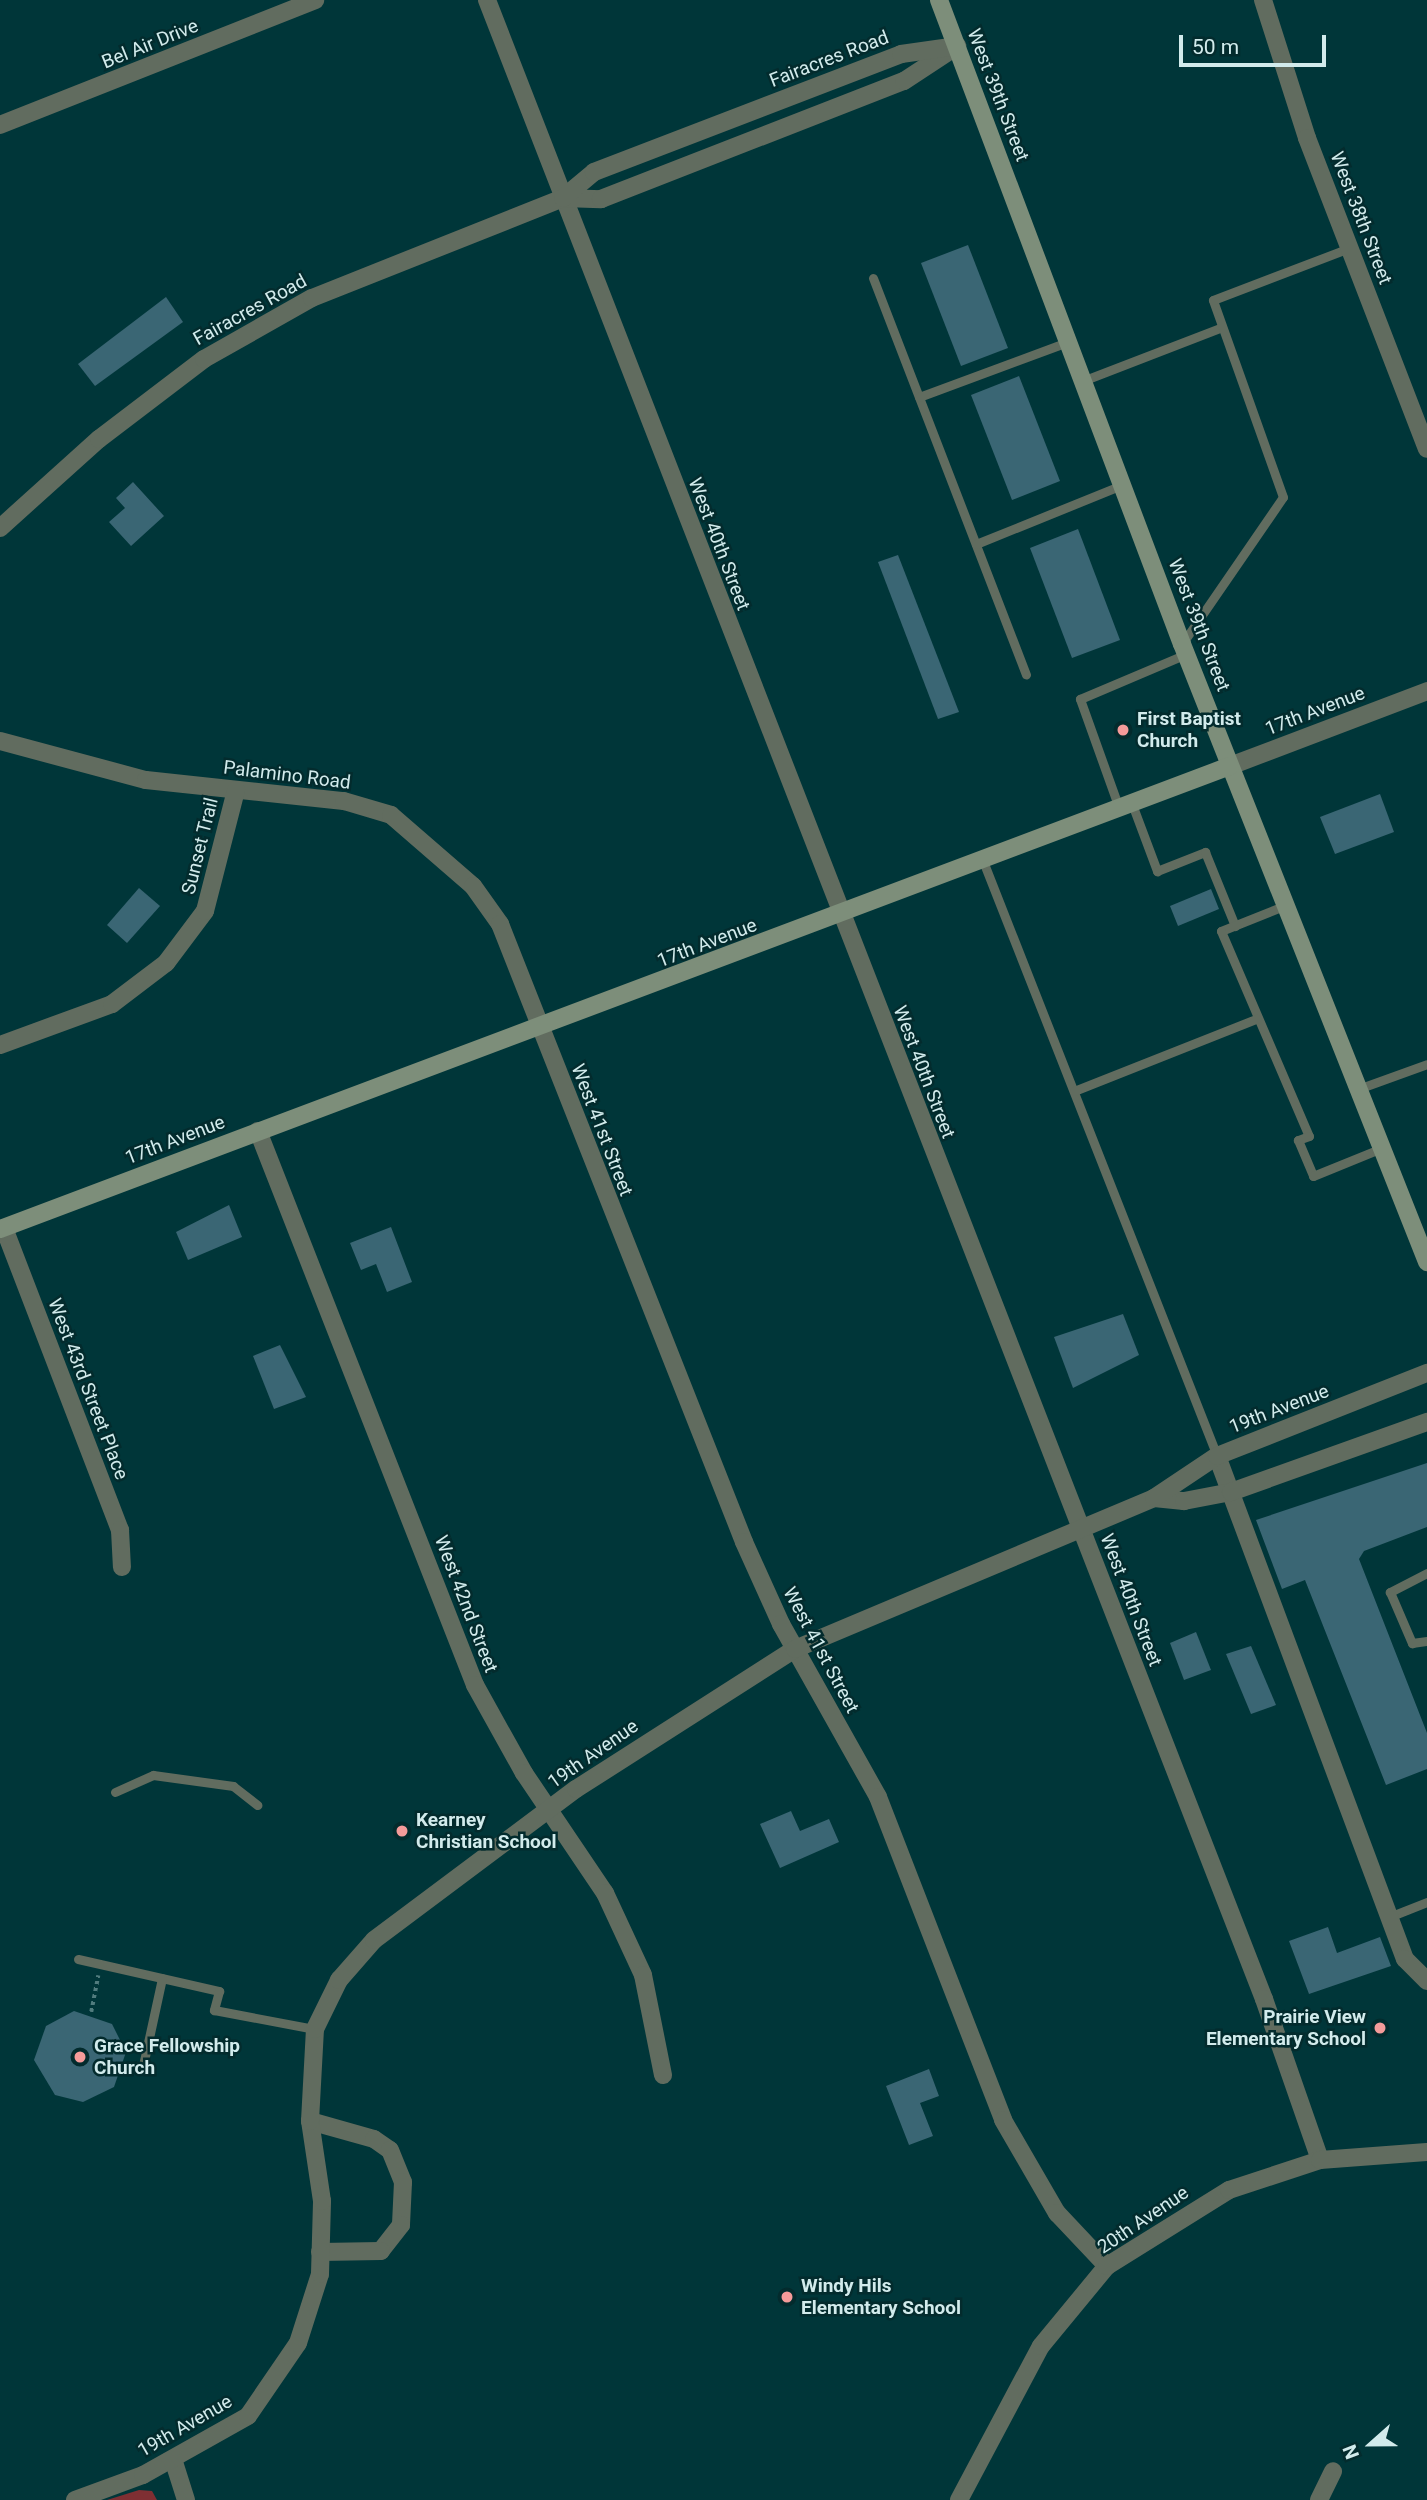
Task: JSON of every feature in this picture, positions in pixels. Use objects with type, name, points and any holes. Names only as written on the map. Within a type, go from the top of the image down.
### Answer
[{"type":"main road","name":"West 39th Street","points":[[939,0],[1085,380],[1184,649],[1427,1262]]},
{"type":"main road","name":"17th Avenue","points":[[2,1228],[258,1130],[540,1029],[1230,766]]},
{"type":"street","name":"Bel Air Drive","points":[[0,125],[315,0]]},
{"type":"street","name":"West 40th Street","points":[[487,0],[840,915],[1264,1999],[1320,2160]]},
{"type":"street","name":"West 38th Street","points":[[1263,0],[1349,248],[1427,449]]},
{"type":"street","name":"Fairacres Road","points":[[0,528],[99,439],[204,359],[312,298],[563,198],[594,172],[901,54],[957,46]]},
{"type":"street","name":"Fairacres Road","points":[[563,198],[601,198],[879,91],[957,46]]},
{"type":"street","name":"17th Avenue","points":[[1230,766],[1427,691]]},
{"type":"street","name":"Palamino Road","points":[[0,741],[146,780],[344,801],[391,815],[473,886],[500,924],[540,1029]]},
{"type":"street","name":"Sunset Trail","points":[[0,1045],[113,1004],[166,963],[205,911],[236,790]]},
{"type":"street","name":"West 41st Street","points":[[540,1029],[660,1339],[795,1649],[878,1797],[1003,2120],[1057,2213],[1107,2266]]},
{"type":"street","name":"West 42nd Street","points":[[258,1130],[475,1685],[524,1773],[552,1808],[605,1893],[643,1975],[663,2074]]},
{"type":"street","name":"West 43rd Street Place","points":[[2,1228],[120,1530],[122,1567]]},
{"type":"street","name":"19th Avenue","points":[[75,2500],[173,2459],[248,2416],[280,2374],[311,2314],[320,2252],[322,2201],[310,2121],[315,2029],[339,1980],[374,1940],[552,1808],[719,1692],[795,1649],[1079,1527],[1154,1498],[1217,1456],[1427,1373]]},
{"type":"street","name":"19th Avenue","points":[[1154,1498],[1194,1501],[1231,1492],[1427,1422]]},
{"type":"street","points":[[1217,1456],[1405,1958],[1427,1980]]},
{"type":"street","points":[[310,2121],[374,2139],[390,2150],[402,2182],[401,2225],[381,2251],[320,2252]]},
{"type":"street","name":"20th Avenue","points":[[959,2500],[1041,2346],[1107,2266],[1228,2189],[1320,2160],[1427,2152]]},
{"type":"street","points":[[173,2459],[186,2500]]},
{"type":"street","points":[[1319,2500],[1333,2471]]},
{"type":"lane","points":[[1235,926],[1205,852],[1157,871],[1126,807],[1080,699],[1184,649],[1283,497],[1213,300],[1349,248]]},
{"type":"lane","points":[[873,278],[1026,675]]},
{"type":"lane","points":[[1085,380],[1222,327]]},
{"type":"lane","points":[[919,397],[1070,341]]},
{"type":"lane","points":[[976,544],[1124,484]]},
{"type":"lane","points":[[983,861],[1217,1456]]},
{"type":"lane","points":[[1286,905],[1221,931],[1270,1056],[1278,1053],[1309,1136],[1298,1140],[1313,1176],[1382,1148]]},
{"type":"lane","points":[[1074,1091],[1256,1019]]},
{"type":"lane","points":[[1358,1089],[1427,1064]]},
{"type":"lane","points":[[1427,1573],[1390,1592],[1412,1643],[1427,1641]]},
{"type":"lane","points":[[115,1792],[153,1775],[233,1786],[257,1805]]},
{"type":"lane","points":[[1389,1917],[1427,1902]]},
{"type":"lane","points":[[78,1959],[219,1991],[214,2010],[315,2029]]},
{"type":"lane","points":[[125,2066],[142,2070],[162,1978]]},
{"type":"path","points":[[91,2012],[100,1964]]},
{"type":"shaded area","points":[[139,2490],[152,2491],[157,2500],[107,2500]]},
{"type":"building","points":[[968,245],[1008,348],[961,366],[921,263]]},
{"type":"building","points":[[166,297],[183,322],[95,386],[78,364]]},
{"type":"building","points":[[1019,376],[1060,481],[1012,500],[971,395]]},
{"type":"building","points":[[133,482],[164,516],[131,546],[109,522],[125,508],[116,498]]},
{"type":"building","points":[[1078,529],[1120,640],[1072,658],[1030,548]]},
{"type":"building","points":[[898,555],[959,712],[938,719],[878,562]]},
{"type":"building","points":[[1380,794],[1394,832],[1335,854],[1320,817]]},
{"type":"building","points":[[139,888],[160,906],[127,943],[107,925]]},
{"type":"building","points":[[1211,889],[1219,909],[1178,926],[1170,906]]},
{"type":"building","points":[[229,1205],[242,1237],[188,1260],[176,1232]]},
{"type":"building","points":[[391,1227],[412,1282],[387,1292],[376,1264],[361,1270],[350,1243]]},
{"type":"building","points":[[1123,1314],[1139,1355],[1073,1388],[1054,1337]]},
{"type":"building","points":[[280,1345],[306,1397],[274,1409],[253,1356]]},
{"type":"building","points":[[1427,1463],[1427,1527],[1364,1551],[1359,1559],[1427,1733],[1427,1769],[1386,1785],[1305,1580],[1282,1589],[1256,1520]]},
{"type":"building","points":[[1196,1632],[1211,1670],[1184,1680],[1170,1643]]},
{"type":"building","points":[[1251,1646],[1276,1705],[1251,1714],[1226,1654]]},
{"type":"building","points":[[791,1811],[800,1831],[829,1819],[839,1842],[780,1868],[760,1824]]},
{"type":"building","points":[[1328,1927],[1337,1953],[1380,1937],[1391,1966],[1309,1994],[1289,1941]]},
{"type":"building","name":"Grace Fellowship Church","points":[[74,2011],[112,2024],[126,2052],[114,2087],[83,2102],[55,2095],[34,2060],[46,2026]]},
{"type":"building","points":[[929,2069],[939,2096],[920,2103],[933,2136],[909,2145],[886,2086]]},
{"type":"place","name":"First Baptist Church","points":[[1123,730]]},
{"type":"place","name":"Kearney Christian School","points":[[402,1831]]},
{"type":"place","name":"Prairie View Elementary School","points":[[1380,2028]]},
{"type":"place","name":"Grace Fellowship Church","points":[[80,2057]]},
{"type":"place","name":"Windy Hils Elementary School","points":[[787,2297]]}]
